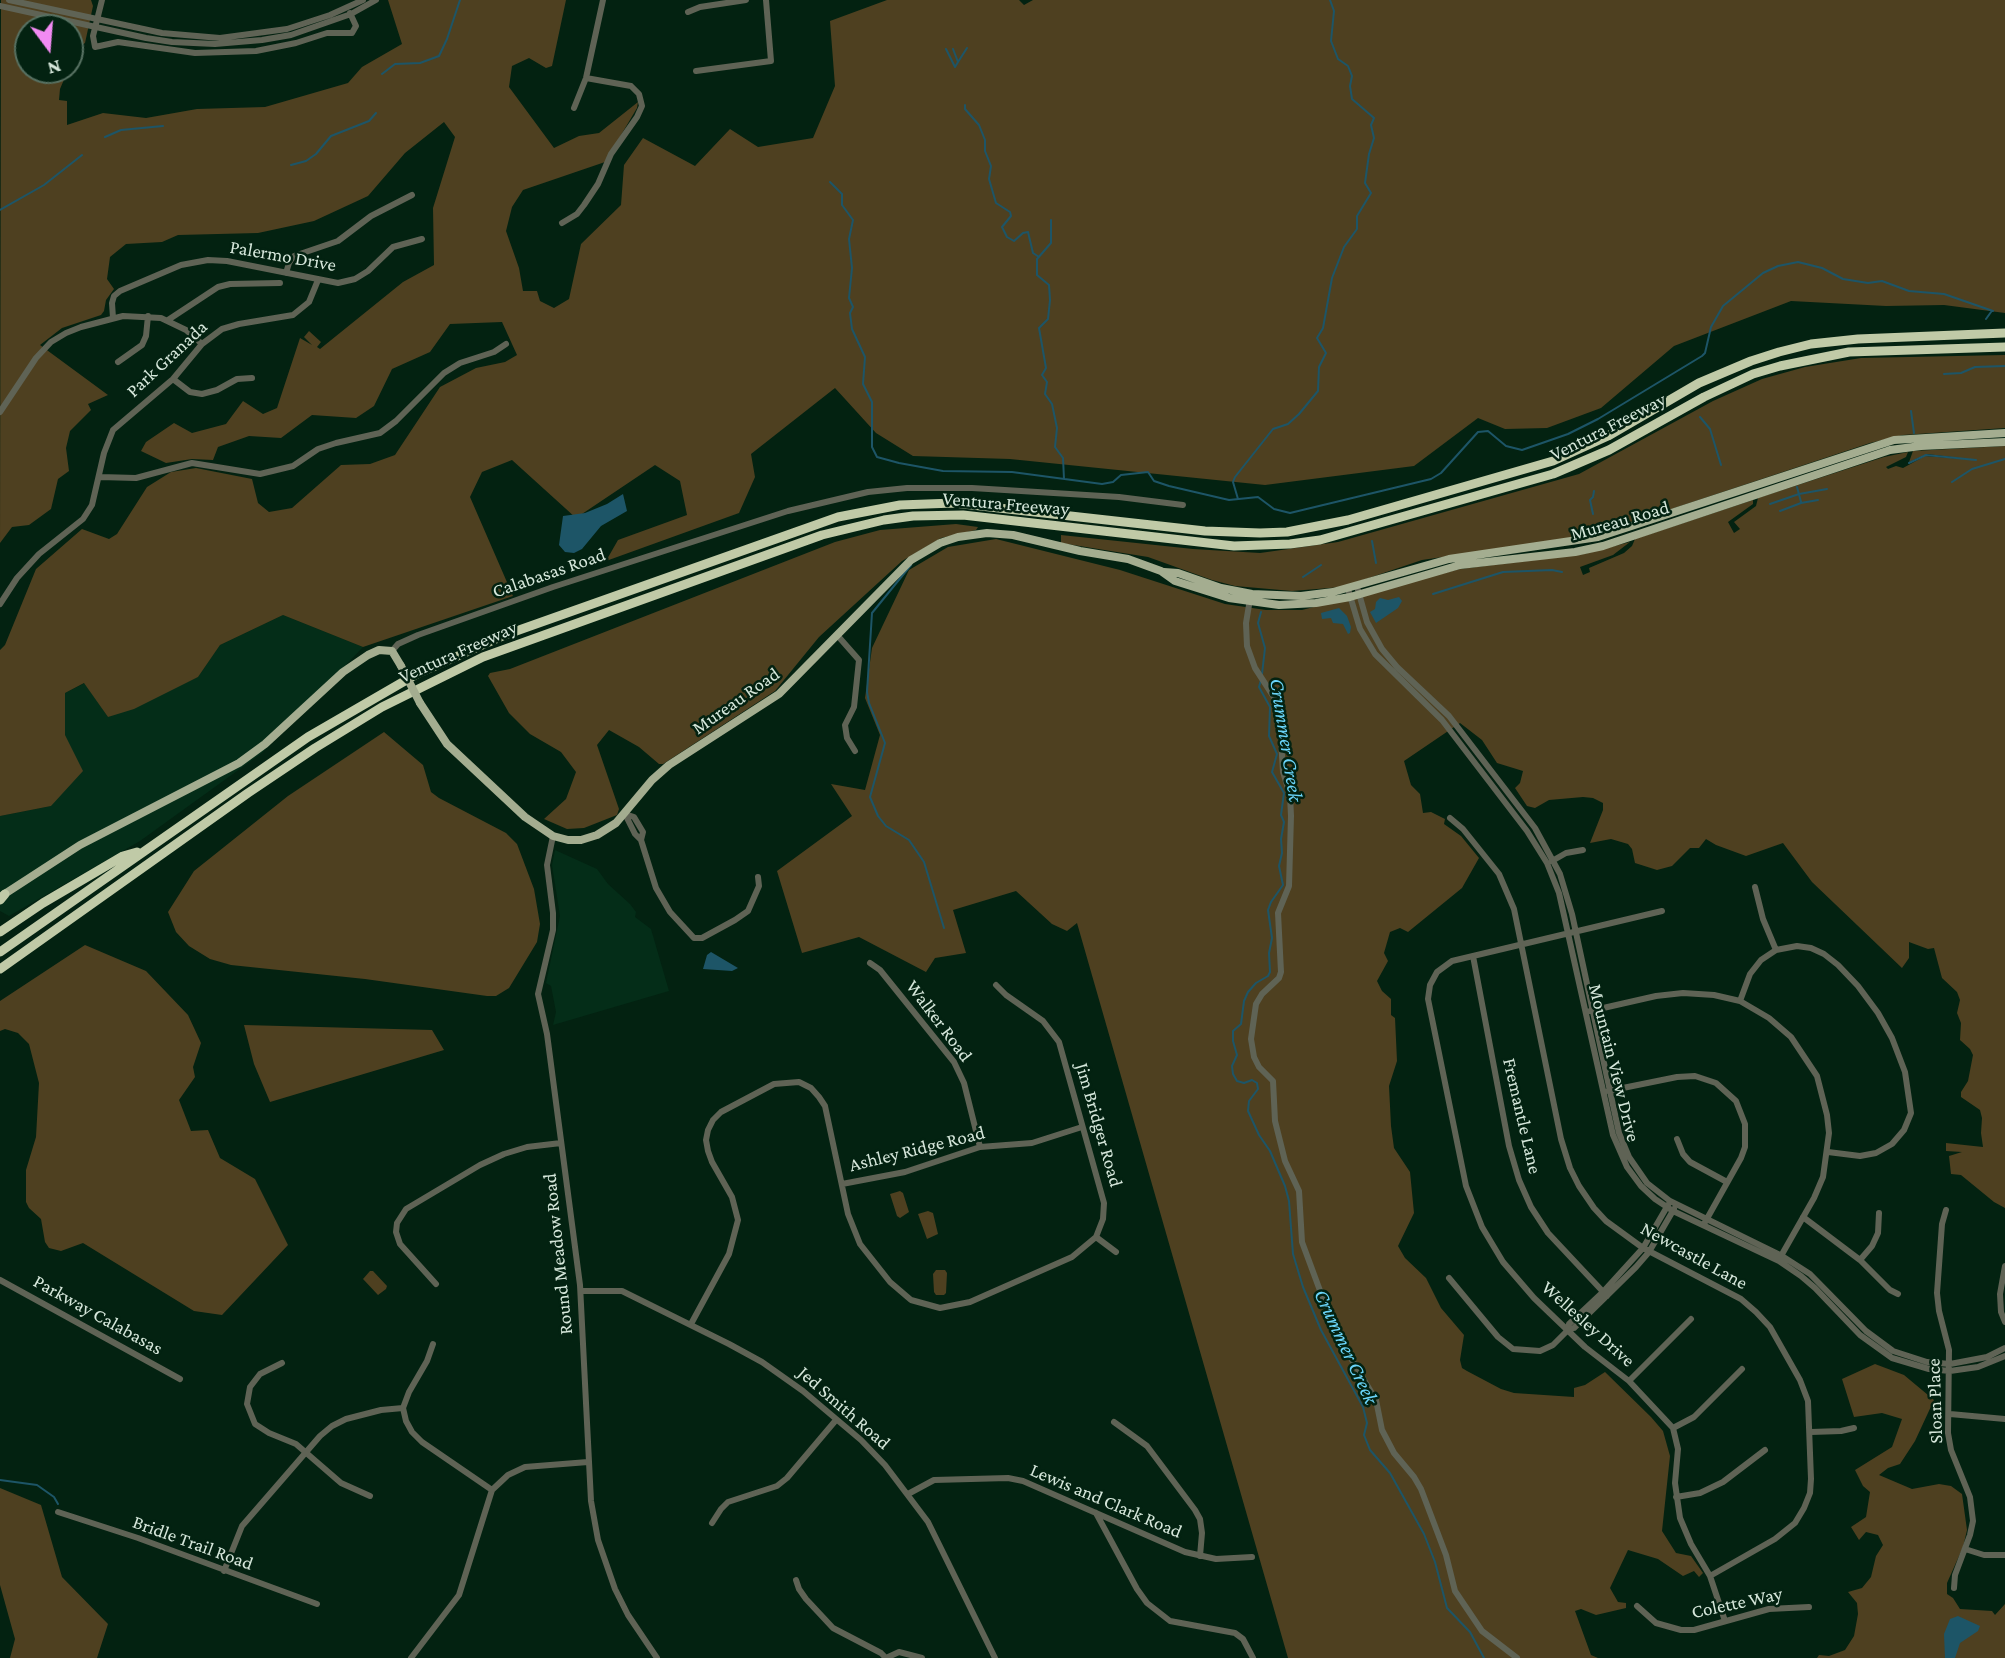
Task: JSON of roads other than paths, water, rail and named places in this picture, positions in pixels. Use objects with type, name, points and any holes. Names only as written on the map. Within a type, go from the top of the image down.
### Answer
[{"type":"highway","name":"Ventura Freeway","points":[[0,952],[327,726],[434,666],[517,631],[838,517],[900,505],[954,503],[1233,533],[1308,528],[1348,520],[1553,461],[1608,436],[1711,377],[1779,352],[1847,340],[2005,333]]},
{"type":"highway","name":"Ventura Freeway","points":[[0,969],[248,793],[382,707],[483,657],[822,535],[884,520],[913,516],[963,515],[1201,544],[1260,546],[1310,541],[1343,535],[1553,474],[1609,450],[1711,393],[1780,366],[1849,352],[2005,346]]},
{"type":"highway","points":[[0,932],[123,856],[144,850]]},
{"type":"main road","name":"Mureau Road","points":[[1353,592],[1472,554],[1598,537],[1894,440],[2005,433]]},
{"type":"main road","name":"Mureau Road","points":[[553,836],[568,840],[589,838],[606,831],[625,814],[660,772],[779,694],[910,561],[940,543],[958,537],[987,533],[1013,535],[1128,559],[1161,571],[1175,581],[1211,593],[1300,604],[1460,565],[1575,552],[1602,546],[1890,450],[2005,442]]},
{"type":"main road","name":"Calabasas Road","points":[[2,897],[80,845],[239,763],[265,744],[356,663],[379,650],[392,651]]},
{"type":"main road","points":[[392,651],[442,738],[525,817],[553,836]]},
{"type":"street","points":[[9,0],[96,23]]},
{"type":"street","points":[[102,0],[93,36],[96,47],[118,42],[172,51],[237,52],[296,43],[327,33],[352,33],[356,26],[350,11]]},
{"type":"street","points":[[350,11],[363,0]]},
{"type":"street","points":[[0,6],[162,33],[220,37],[287,29],[350,11],[376,0]]},
{"type":"street","points":[[574,107],[586,78],[603,0]]},
{"type":"street","points":[[688,12],[700,7],[746,0]]},
{"type":"street","points":[[696,71],[771,61],[766,0]]},
{"type":"street","points":[[562,223],[577,214],[584,205],[598,184],[611,153],[642,106],[639,94],[631,86],[586,78]]},
{"type":"street","points":[[286,273],[294,256],[338,241],[371,216],[412,195]]},
{"type":"street","name":"Palermo Drive","points":[[113,318],[112,303],[114,296],[120,291],[181,265],[208,260],[227,261],[338,283],[355,279],[368,271],[393,247],[422,239]]},
{"type":"street","name":"Park Granada","points":[[0,604],[17,578],[39,554],[83,519],[92,505],[104,453],[113,430],[173,379],[202,344],[222,329],[293,316],[309,302],[318,280]]},
{"type":"street","points":[[168,320],[218,287],[230,284],[280,283]]},
{"type":"street","points":[[118,362],[142,345],[148,316]]},
{"type":"street","points":[[0,412],[36,358],[51,342],[66,333],[113,318],[148,316],[168,320],[186,330],[202,344]]},
{"type":"street","points":[[100,477],[136,478],[192,463],[260,474],[284,469],[318,449],[380,433],[396,421],[444,373],[460,363],[494,352],[506,344]]},
{"type":"street","points":[[173,379],[190,392],[202,394],[217,390],[237,379],[252,378]]},
{"type":"street","name":"Calabasas Road","points":[[392,651],[402,642],[418,635],[553,587],[779,513],[868,492],[907,488],[972,488],[1119,497],[1183,505]]},
{"type":"street","name":"Mountain View Drive","points":[[1353,592],[1360,629],[1375,654],[1442,720],[1550,862],[1571,932],[1613,1135],[1627,1167],[1641,1186],[1671,1206],[1780,1258],[1815,1287],[1876,1349],[1909,1365],[1978,1367],[2005,1356]]},
{"type":"street","points":[[1251,598],[1245,634],[1247,646],[1260,678],[1279,705],[1283,772],[1290,795],[1289,886],[1278,913],[1281,972],[1279,978],[1258,999],[1251,1040],[1256,1062],[1273,1082],[1275,1121],[1285,1161],[1299,1191],[1302,1242],[1322,1296],[1352,1360],[1376,1400],[1382,1430],[1399,1461],[1415,1477],[1422,1489],[1446,1555],[1455,1591],[1482,1631],[1517,1658]]},
{"type":"street","points":[[837,635],[859,660],[854,707],[845,725],[847,738],[855,751]]},
{"type":"street","points":[[625,814],[641,840],[656,888],[670,912],[694,938],[702,938],[748,911],[759,886],[758,877]]},
{"type":"street","name":"Newcastle Lane","points":[[1450,818],[1463,829],[1499,874],[1514,909],[1561,1139],[1570,1168],[1594,1208],[1606,1221],[1646,1250],[1741,1299],[1756,1312],[1770,1327],[1800,1380],[1808,1401],[1811,1432],[1810,1493],[1795,1523],[1776,1539],[1710,1576]]},
{"type":"street","name":"Round Meadow Road","points":[[553,836],[547,865],[553,930],[538,992],[547,1029],[580,1291],[593,1517],[605,1562],[628,1615],[657,1658]]},
{"type":"street","points":[[1550,862],[1566,853],[1583,850]]},
{"type":"street","points":[[1755,887],[1763,919],[1776,950]]},
{"type":"street","name":"Wellesley Drive","points":[[1662,911],[1452,961],[1437,972],[1430,985],[1428,999],[1466,1186],[1482,1227],[1503,1262],[1534,1298],[1629,1381],[1673,1428]]},
{"type":"street","points":[[1740,1001],[1750,974],[1761,960],[1776,950],[1797,946],[1824,954],[1838,965],[1878,1013],[1892,1038],[1905,1072],[1911,1112],[1904,1130],[1892,1144],[1876,1153],[1860,1156],[1828,1152]]},
{"type":"street","name":"Fremantle Lane","points":[[1472,956],[1509,1146],[1519,1180],[1548,1233],[1605,1294]]},
{"type":"street","name":"Walker Road","points":[[870,963],[880,970],[954,1062],[964,1083],[980,1147]]},
{"type":"street","name":"Jim Bridger Road","points":[[996,985],[1043,1021],[1055,1035],[1104,1203],[1103,1219],[1096,1237]]},
{"type":"street","points":[[1589,1011],[1656,996],[1683,993],[1714,995],[1740,1001],[1769,1018],[1791,1037],[1817,1076],[1828,1115],[1828,1152],[1823,1177],[1780,1258]]},
{"type":"street","points":[[1606,1091],[1677,1076],[1695,1076],[1716,1083],[1736,1101],[1745,1124],[1746,1136],[1741,1158],[1705,1223]]},
{"type":"street","points":[[691,1324],[729,1254],[738,1220],[735,1204],[712,1162],[706,1140],[713,1120],[721,1112],[774,1084],[799,1082],[811,1088],[825,1106],[848,1214],[860,1244],[900,1292],[911,1300],[940,1308],[970,1302],[1072,1257],[1096,1237],[1116,1252]]},
{"type":"street","name":"Ashley Ridge Road","points":[[842,1184],[905,1172],[980,1147],[1024,1145],[1082,1126]]},
{"type":"street","points":[[1676,1139],[1690,1162],[1727,1182]]},
{"type":"street","points":[[436,1284],[400,1244],[396,1231],[397,1223],[406,1209],[468,1171],[504,1154],[527,1147],[562,1143]]},
{"type":"street","points":[[1449,1278],[1498,1337],[1513,1349],[1540,1350],[1553,1345],[1568,1330],[1569,1324],[1605,1294],[1646,1250],[1671,1206]]},
{"type":"street","name":"Sloan Place","points":[[1946,1210],[1942,1224],[1937,1293],[1947,1337],[1950,1367],[1948,1433],[1951,1450],[1970,1497],[1973,1521],[1955,1575],[1954,1588]]},
{"type":"street","points":[[1860,1260],[1872,1246],[1878,1233],[1879,1213]]},
{"type":"street","points":[[1803,1217],[1860,1260],[1890,1290],[1898,1294]]},
{"type":"street","points":[[2005,1266],[2000,1294],[2001,1312],[2005,1322]]},
{"type":"street","name":"Parkway Calabasas","points":[[0,1280],[180,1379]]},
{"type":"street","name":"Jed Smith Road","points":[[580,1291],[622,1291],[691,1324],[762,1362],[803,1391],[836,1420],[885,1465],[928,1522],[995,1658]]},
{"type":"street","points":[[1629,1381],[1691,1319]]},
{"type":"street","points":[[433,1344],[427,1362],[408,1392],[403,1408],[406,1421],[422,1442],[492,1490]]},
{"type":"street","name":"Mountain View Drive","points":[[1950,1367],[1987,1357],[2005,1348]]},
{"type":"street","points":[[282,1363],[260,1374],[256,1379],[248,1396],[249,1412],[261,1429],[296,1444],[341,1483],[370,1496]]},
{"type":"street","points":[[1725,1621],[1710,1576],[1691,1544],[1680,1518],[1676,1497],[1678,1448],[1673,1428],[1694,1418],[1742,1369]]},
{"type":"street","points":[[224,1572],[242,1526],[332,1426],[346,1419],[381,1410],[403,1408]]},
{"type":"street","points":[[1950,1414],[2005,1419]]},
{"type":"street","points":[[712,1523],[728,1502],[776,1486],[787,1478],[836,1420]]},
{"type":"street","points":[[1114,1422],[1147,1446],[1195,1510],[1200,1519],[1202,1533],[1200,1556]]},
{"type":"street","points":[[1811,1432],[1841,1432],[1854,1428]]},
{"type":"street","points":[[1676,1497],[1700,1493],[1723,1482],[1765,1450]]},
{"type":"street","points":[[411,1658],[459,1595],[492,1490],[508,1475],[525,1467],[588,1462]]},
{"type":"street","name":"Lewis and Clark Road","points":[[908,1494],[934,1480],[990,1476],[1008,1478],[1023,1481],[1200,1556],[1216,1559],[1252,1557]]},
{"type":"street","name":"Bridle Trail Road","points":[[58,1512],[138,1538],[224,1572],[317,1604]]},
{"type":"street","points":[[1096,1513],[1137,1589],[1153,1609],[1170,1621],[1234,1633],[1243,1639],[1253,1658]]},
{"type":"street","points":[[1965,1549],[1984,1555],[2005,1555]]},
{"type":"street","points":[[796,1580],[799,1589],[832,1628],[890,1657],[907,1652],[922,1658]]},
{"type":"street","name":"Colette Way","points":[[1637,1606],[1656,1623],[1670,1628],[1694,1630],[1769,1609],[1809,1607]]},
{"type":"water","points":[[623,494],[627,511],[601,526],[582,549],[574,553],[565,552],[559,545],[563,516],[585,513]]},
{"type":"water","points":[[1399,597],[1402,601],[1398,608],[1376,623],[1370,612],[1375,609],[1376,602],[1380,598],[1388,600]]},
{"type":"water","points":[[1339,608],[1347,616],[1351,627],[1348,634],[1343,624],[1333,623],[1331,618],[1322,619],[1321,613]]},
{"type":"water","points":[[711,952],[738,968],[732,971],[703,969],[707,955]]},
{"type":"water","points":[[1958,1616],[1980,1626],[1978,1631],[1960,1643],[1955,1658],[1945,1658],[1944,1634],[1950,1619]]},
{"type":"waterway","points":[[382,74],[395,64],[420,63],[439,56],[460,0]]},
{"type":"waterway","points":[[1238,499],[1233,482],[1235,477],[1273,429],[1288,424],[1318,391],[1319,367],[1326,353],[1317,338],[1323,328],[1332,278],[1344,247],[1357,229],[1357,216],[1371,193],[1365,183],[1374,138],[1371,125],[1374,118],[1352,99],[1352,76],[1348,66],[1338,59],[1331,41],[1334,11],[1330,0]]},
{"type":"waterway","points":[[958,62],[967,48]]},
{"type":"waterway","points":[[946,49],[955,67]]},
{"type":"waterway","points":[[953,49],[958,62],[955,67]]},
{"type":"waterway","points":[[965,105],[965,109],[979,125],[985,140],[985,151],[991,166],[989,179],[996,203],[1010,212],[1011,216],[1002,227],[1007,237],[1014,241],[1028,232],[1033,253],[1039,257]]},
{"type":"waterway","points":[[291,165],[306,161],[316,154],[331,136],[369,121],[376,113]]},
{"type":"waterway","points":[[105,137],[121,130],[163,126]]},
{"type":"waterway","points":[[0,210],[44,185],[82,155]]},
{"type":"waterway","points":[[830,182],[842,194],[842,205],[853,220],[849,239],[852,268],[849,298],[853,307],[850,313],[852,329],[865,357],[863,384],[872,402],[872,447],[877,457],[943,471],[1012,472],[1102,484],[1113,482],[1121,475],[1148,472],[1154,481],[1169,486],[1229,500],[1258,497],[1274,509],[1290,513],[1431,479],[1441,473],[1478,432],[1488,431],[1506,446],[1522,450],[1568,434],[1598,419],[1702,356],[1711,327],[1723,306],[1763,273],[1778,266],[1798,262],[1822,268],[1843,279],[1868,283],[1882,281],[1909,291],[1944,294],[1993,311]]},
{"type":"waterway","points":[[1051,220],[1051,243],[1037,259],[1037,275],[1049,285],[1050,300],[1048,319],[1039,328],[1046,368],[1042,375],[1047,382],[1045,394],[1052,404],[1057,428],[1055,447],[1063,458],[1064,479]]},
{"type":"waterway","points":[[1986,319],[1991,312]]},
{"type":"waterway","points":[[1944,374],[1961,373],[1975,367],[2005,366]]},
{"type":"waterway","points":[[1911,411],[1914,433]]},
{"type":"waterway","points":[[1700,417],[1710,429],[1721,465]]},
{"type":"waterway","points":[[1909,463],[1926,455],[1976,460]]},
{"type":"waterway","points":[[1952,482],[1972,469],[2005,459]]},
{"type":"waterway","points":[[1797,487],[1801,502]]},
{"type":"waterway","points":[[1770,504],[1799,494],[1827,489]]},
{"type":"waterway","points":[[1593,514],[1590,500],[1594,491]]},
{"type":"waterway","points":[[1780,511],[1818,500]]},
{"type":"waterway","points":[[1372,541],[1376,563]]},
{"type":"waterway","points":[[911,565],[872,613],[867,692],[885,743],[870,797],[878,816],[886,826],[909,840],[924,862],[944,928]]},
{"type":"waterway","name":"Crummer Creek","points":[[1303,577],[1321,565]]},
{"type":"waterway","points":[[1433,594],[1503,572],[1562,572]]},
{"type":"waterway","name":"Crummer Creek","points":[[1261,612],[1258,623],[1265,648],[1262,674]]},
{"type":"waterway","name":"Crummer Creek","points":[[1261,680],[1259,687],[1270,707],[1269,736],[1277,754],[1272,772],[1284,793],[1281,815],[1284,822],[1282,853],[1279,866],[1283,885],[1268,910],[1272,938],[1269,953],[1270,972],[1248,992],[1241,1024],[1233,1031],[1237,1055],[1232,1066],[1233,1074],[1237,1081],[1244,1083],[1252,1080],[1257,1083],[1258,1089],[1249,1101],[1248,1111],[1285,1186],[1289,1201],[1293,1254],[1303,1287],[1321,1330],[1363,1407],[1367,1423],[1364,1435],[1370,1450],[1390,1473],[1424,1534],[1435,1562],[1447,1608],[1470,1632],[1484,1658]]},
{"type":"waterway","points":[[0,1480],[37,1485],[54,1497],[58,1504]]}]
